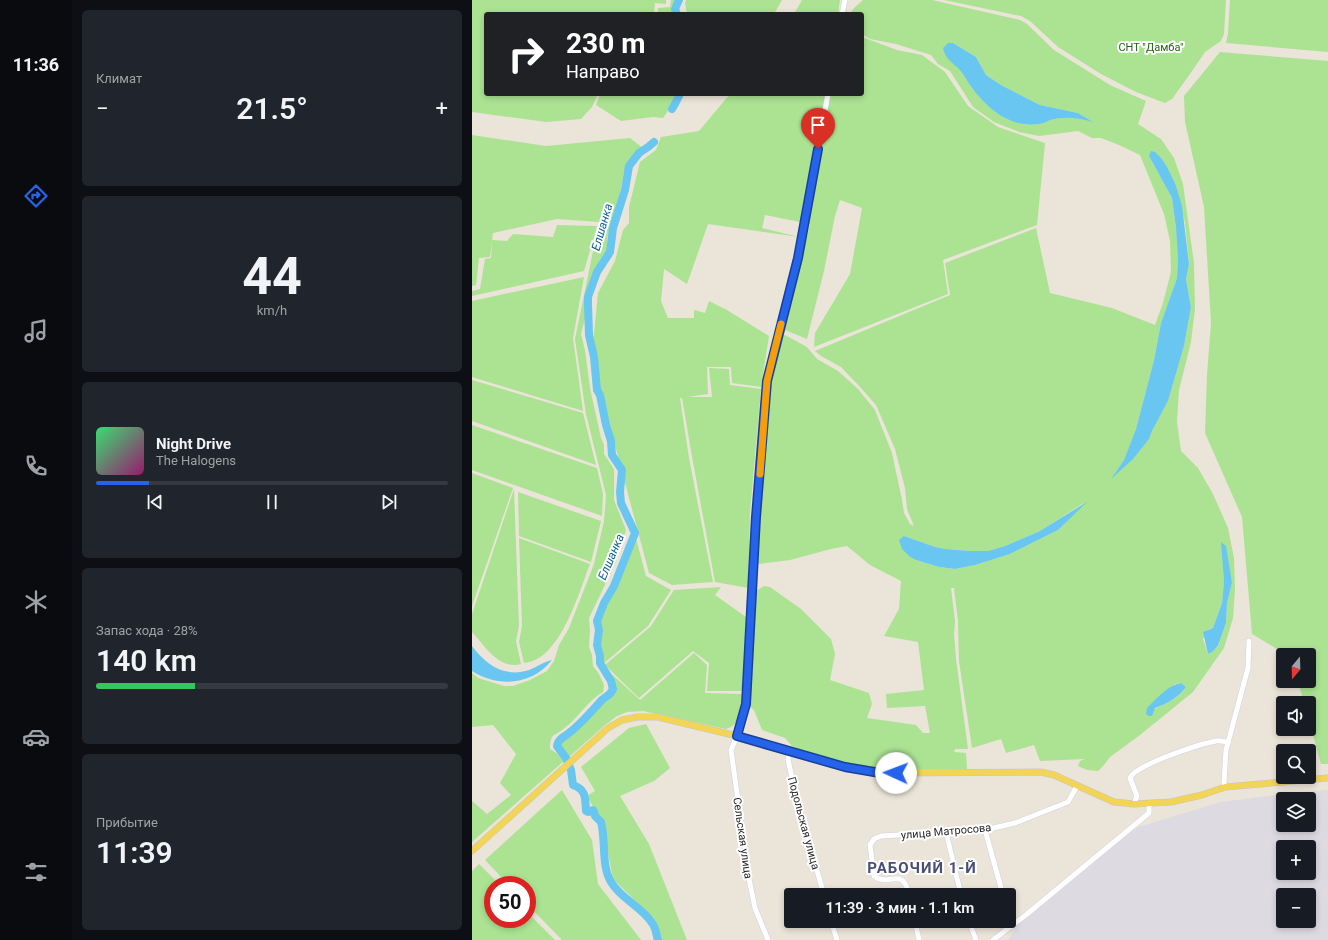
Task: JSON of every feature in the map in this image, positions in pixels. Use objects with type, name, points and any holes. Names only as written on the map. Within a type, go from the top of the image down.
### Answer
[{"type":"main road","points":[[472,851],[608,728],[622,720],[637,717],[658,717],[737,736],[845,767],[880,773],[1041,772],[1054,775],[1114,802],[1134,804],[1171,802],[1202,795],[1225,787],[1328,778]]},
{"type":"street","points":[[842,12],[845,0]]},
{"type":"street","name":"Сельская улица","points":[[768,940],[755,908],[749,879],[731,750],[737,736],[746,704],[756,517],[767,381],[798,258],[828,96]]},
{"type":"street","points":[[1225,787],[1226,750],[1248,668],[1249,641]]},
{"type":"street","points":[[1134,804],[1137,796],[1130,778],[1131,775],[1140,769],[1179,752],[1217,741],[1228,742]]},
{"type":"street","name":"Подольская улица","points":[[790,751],[788,759],[795,793],[822,888]]},
{"type":"street","name":"улица Матросова","points":[[907,888],[904,881],[900,879],[881,880],[874,876],[870,845],[874,839],[881,836],[985,830],[1016,822],[1068,802],[1077,786]]},
{"type":"street","points":[[1016,923],[1149,813],[1149,804]]},
{"type":"street","points":[[985,830],[1001,888]]},
{"type":"street","points":[[946,832],[959,888]]},
{"type":"street","points":[[834,928],[837,940]]},
{"type":"street","points":[[916,928],[919,940]]},
{"type":"street","points":[[972,928],[976,940]]},
{"type":"street","points":[[993,940],[1009,928]]},
{"type":"shaded area","points":[[1328,790],[1328,940],[1008,940],[1020,922],[1132,829],[1221,802],[1276,795],[1276,832],[1316,832],[1316,792],[1299,792]]},
{"type":"green space","points":[[472,0],[666,0],[666,4],[655,3],[654,12],[484,12],[484,96],[597,96],[592,107],[581,119],[546,122],[472,112]]},
{"type":"green space","points":[[671,0],[678,0],[675,4],[673,12],[658,12],[658,8],[670,7]]},
{"type":"green space","points":[[686,0],[782,0],[775,12],[687,12]]},
{"type":"green space","points":[[802,0],[840,0],[838,12],[795,12]]},
{"type":"green space","points":[[863,0],[932,0],[1020,20],[1027,24],[1054,50],[1110,85],[1146,101],[1138,124],[1161,139],[1174,158],[1183,184],[1194,263],[1195,309],[1191,342],[1179,390],[1177,422],[1181,451],[1198,468],[1213,494],[1228,528],[1234,558],[1235,589],[1233,618],[1224,648],[1193,692],[1110,757],[1098,771],[1087,770],[1078,766],[1080,761],[1085,759],[1040,761],[1034,745],[1006,753],[1001,739],[972,748],[959,661],[958,621],[954,588],[951,588],[955,621],[954,634],[956,659],[968,749],[955,749],[954,752],[966,753],[967,769],[884,769],[853,765],[807,752],[792,746],[785,738],[762,730],[754,710],[750,707],[756,591],[764,586],[770,587],[801,609],[831,639],[835,654],[830,680],[869,693],[872,704],[867,718],[916,725],[923,733],[930,733],[925,706],[887,708],[886,694],[924,690],[918,642],[884,636],[899,609],[901,581],[870,565],[847,546],[790,560],[758,564],[759,502],[770,381],[781,337],[785,335],[807,347],[817,359],[838,371],[858,389],[875,410],[892,453],[904,513],[910,524],[914,526],[907,509],[905,488],[895,449],[876,405],[841,367],[815,351],[950,295],[945,263],[1036,228],[1050,293],[1112,308],[1155,325],[1163,303],[1171,272],[1170,241],[1164,214],[1140,155],[1101,138],[1092,138],[1078,131],[1039,136],[1019,132],[994,122],[973,107],[950,71],[938,64],[931,55],[896,44],[870,39],[864,35],[864,12],[851,12]],"holes":[[[953,43],[976,57],[986,75],[1001,85],[1040,105],[1078,113],[1091,121],[1066,118],[1051,120],[1040,124],[1026,125],[1003,117],[983,101],[974,91],[960,67]],[[1149,156],[1162,159],[1175,183],[1185,223],[1189,263],[1186,279],[1191,307],[1184,346],[1168,401],[1149,439],[1113,476],[1124,460],[1136,429],[1154,360],[1161,323],[1177,278],[1178,260],[1172,198]],[[1084,503],[1058,530],[1010,554],[975,565],[955,569],[939,567],[916,560],[904,536],[935,547],[946,549],[988,551],[1005,546],[1038,532]],[[1222,543],[1232,583],[1227,603],[1226,623],[1218,647],[1208,654],[1203,639],[1207,630],[1213,628],[1222,603],[1224,581]],[[1181,683],[1186,687],[1177,697],[1153,711],[1152,703],[1175,684]]]},
{"type":"green space","name":"СНТ \"Дамба\"","points":[[944,0],[1226,0],[1224,34],[1221,41],[1205,52],[1172,99],[1165,103],[1136,92],[1101,74],[1058,47],[1030,21],[1021,16]]},
{"type":"green space","points":[[1230,0],[1328,0],[1328,52],[1226,43]]},
{"type":"green space","points":[[864,38],[897,50],[922,55],[945,72],[968,106],[998,127],[1045,143],[1037,225],[943,260],[948,294],[814,347],[815,333],[850,274],[862,208],[840,200],[807,339],[785,330],[810,224],[765,215],[762,228],[799,237],[708,224],[687,284],[664,269],[661,301],[668,318],[694,318],[694,310],[705,313],[709,301],[727,310],[769,336],[761,387],[732,383],[731,367],[707,367],[708,394],[687,397],[712,397],[709,368],[729,369],[730,385],[761,389],[750,513],[748,588],[715,582],[682,398],[680,398],[689,458],[713,582],[672,585],[649,573],[595,370],[593,344],[598,293],[615,261],[623,230],[629,223],[629,207],[640,162],[656,150],[661,137],[699,131],[728,96],[864,96]]},
{"type":"green space","points":[[1220,52],[1328,61],[1328,764],[1321,764],[1313,736],[1316,736],[1316,696],[1302,696],[1300,688],[1316,688],[1316,648],[1276,648],[1252,634],[1242,517],[1205,433],[1211,323],[1204,207],[1185,122],[1184,96]]},
{"type":"green space","points":[[599,96],[676,96],[663,118],[653,117],[621,121],[596,105]]},
{"type":"green space","points":[[472,135],[546,146],[630,138],[644,149],[634,154],[624,172],[618,204],[613,215],[607,239],[607,251],[605,258],[595,274],[585,300],[586,315],[581,334],[585,350],[590,388],[601,438],[604,445],[604,454],[614,469],[614,500],[626,530],[615,564],[589,618],[589,647],[592,655],[593,666],[604,685],[603,692],[592,700],[568,726],[552,737],[550,749],[558,754],[564,761],[472,842],[472,801],[487,814],[511,795],[500,783],[516,754],[493,725],[472,727],[472,673],[478,678],[504,686],[513,686],[530,680],[547,671],[554,661],[559,645],[569,628],[594,564],[604,521],[606,495],[586,414],[575,339],[599,222],[557,219],[493,233],[492,240],[507,241],[513,234],[553,237],[557,225],[597,226],[584,271],[472,296],[472,291],[480,289],[485,259],[491,258],[492,241],[490,257],[479,258],[476,285],[472,286]]},
{"type":"green space","points":[[584,277],[573,338],[583,411],[472,377],[472,301]]},
{"type":"green space","points":[[472,380],[583,413],[596,465],[472,421]]},
{"type":"green space","points":[[472,425],[597,468],[603,494],[602,516],[472,470]]},
{"type":"green space","points":[[472,473],[513,488],[472,606]]},
{"type":"green space","points":[[514,489],[519,626],[516,641],[521,664],[513,665],[506,664],[493,656],[472,632],[472,614]]},
{"type":"green space","points":[[518,492],[601,521],[591,562],[519,536]]},
{"type":"green space","points":[[634,531],[646,576],[671,590],[648,626],[603,664],[599,665],[595,637],[596,619]]},
{"type":"green space","points":[[519,538],[590,564],[574,607],[558,638],[548,651],[537,659],[524,663],[519,642],[522,626]]},
{"type":"green space","points":[[721,587],[715,595],[746,617],[747,631],[742,691],[707,691],[709,663],[693,651],[639,698],[605,665],[651,626],[674,590]]},
{"type":"green space","points":[[694,653],[707,665],[705,693],[742,694],[740,715],[735,724],[731,727],[726,729],[643,711],[627,712],[617,716],[605,725],[569,757],[554,746],[555,741],[582,719],[598,701],[605,697],[610,691],[601,667],[604,667],[640,700]]},
{"type":"green space","points":[[646,724],[670,768],[654,781],[620,796],[649,844],[687,940],[659,940],[653,921],[648,913],[613,879],[602,822],[587,796],[595,791],[581,767],[629,728]]},
{"type":"green space","points":[[562,790],[592,840],[598,884],[641,940],[562,940],[536,913],[536,876],[500,876],[485,860]]},
{"type":"green space","points":[[479,864],[491,876],[484,876],[484,928],[536,928],[536,921],[555,940],[472,940],[472,871]]},
{"type":"water","points":[[948,43],[953,43],[976,57],[986,75],[1001,85],[1040,105],[1078,113],[1093,122],[1067,118],[1050,120],[1040,124],[1027,125],[1004,118],[985,103],[969,84],[960,70],[946,56],[943,48]]},
{"type":"water","points":[[1151,151],[1155,152],[1162,159],[1167,167],[1175,183],[1182,206],[1189,264],[1186,279],[1191,307],[1184,346],[1168,401],[1149,439],[1133,459],[1111,479],[1124,460],[1136,429],[1154,360],[1161,323],[1177,278],[1178,260],[1176,228],[1172,198],[1149,156]]},
{"type":"water","points":[[1087,502],[1058,530],[1010,554],[975,565],[955,569],[939,567],[916,560],[902,549],[899,540],[904,536],[935,547],[946,549],[988,551],[1005,546],[1038,532]]},
{"type":"water","points":[[1221,542],[1226,546],[1232,583],[1227,603],[1226,623],[1218,646],[1208,654],[1203,632],[1213,628],[1222,603],[1224,581]]},
{"type":"water","points":[[472,646],[483,659],[504,671],[520,672],[529,670],[552,660],[535,675],[525,679],[504,682],[493,680],[472,671]]},
{"type":"water","points":[[1181,683],[1186,687],[1180,694],[1155,708],[1152,716],[1146,714],[1147,708],[1162,693],[1171,686]]},
{"type":"waterway","name":"Елшанка","points":[[676,12],[675,9],[679,0]]},
{"type":"waterway","name":"Елшанка","points":[[672,109],[679,96]]},
{"type":"waterway","name":"Елшанка","points":[[654,142],[639,153],[629,166],[625,190],[613,228],[610,252],[597,272],[588,297],[589,335],[594,357],[597,390],[600,395],[611,441],[612,455],[622,470],[620,492],[621,503],[635,533],[614,586],[604,603],[597,621],[599,630],[597,645],[600,663],[611,681],[613,689],[610,694],[602,700],[573,730],[560,740],[557,746],[566,758],[571,770],[573,785],[581,789],[583,792],[586,811],[588,812],[593,810],[595,816],[601,822],[606,868],[611,882],[620,893],[648,917],[654,927],[658,940]]},
{"type":"slow traffic","points":[[760,474],[767,381],[781,324]]},
{"type":"district","name":"РАБОЧИЙ 1‑Й","points":[[922,868]]},
{"type":"route","points":[[818,149],[798,258],[767,381],[756,517],[746,704],[737,736],[845,767],[880,773],[896,773]]}]
